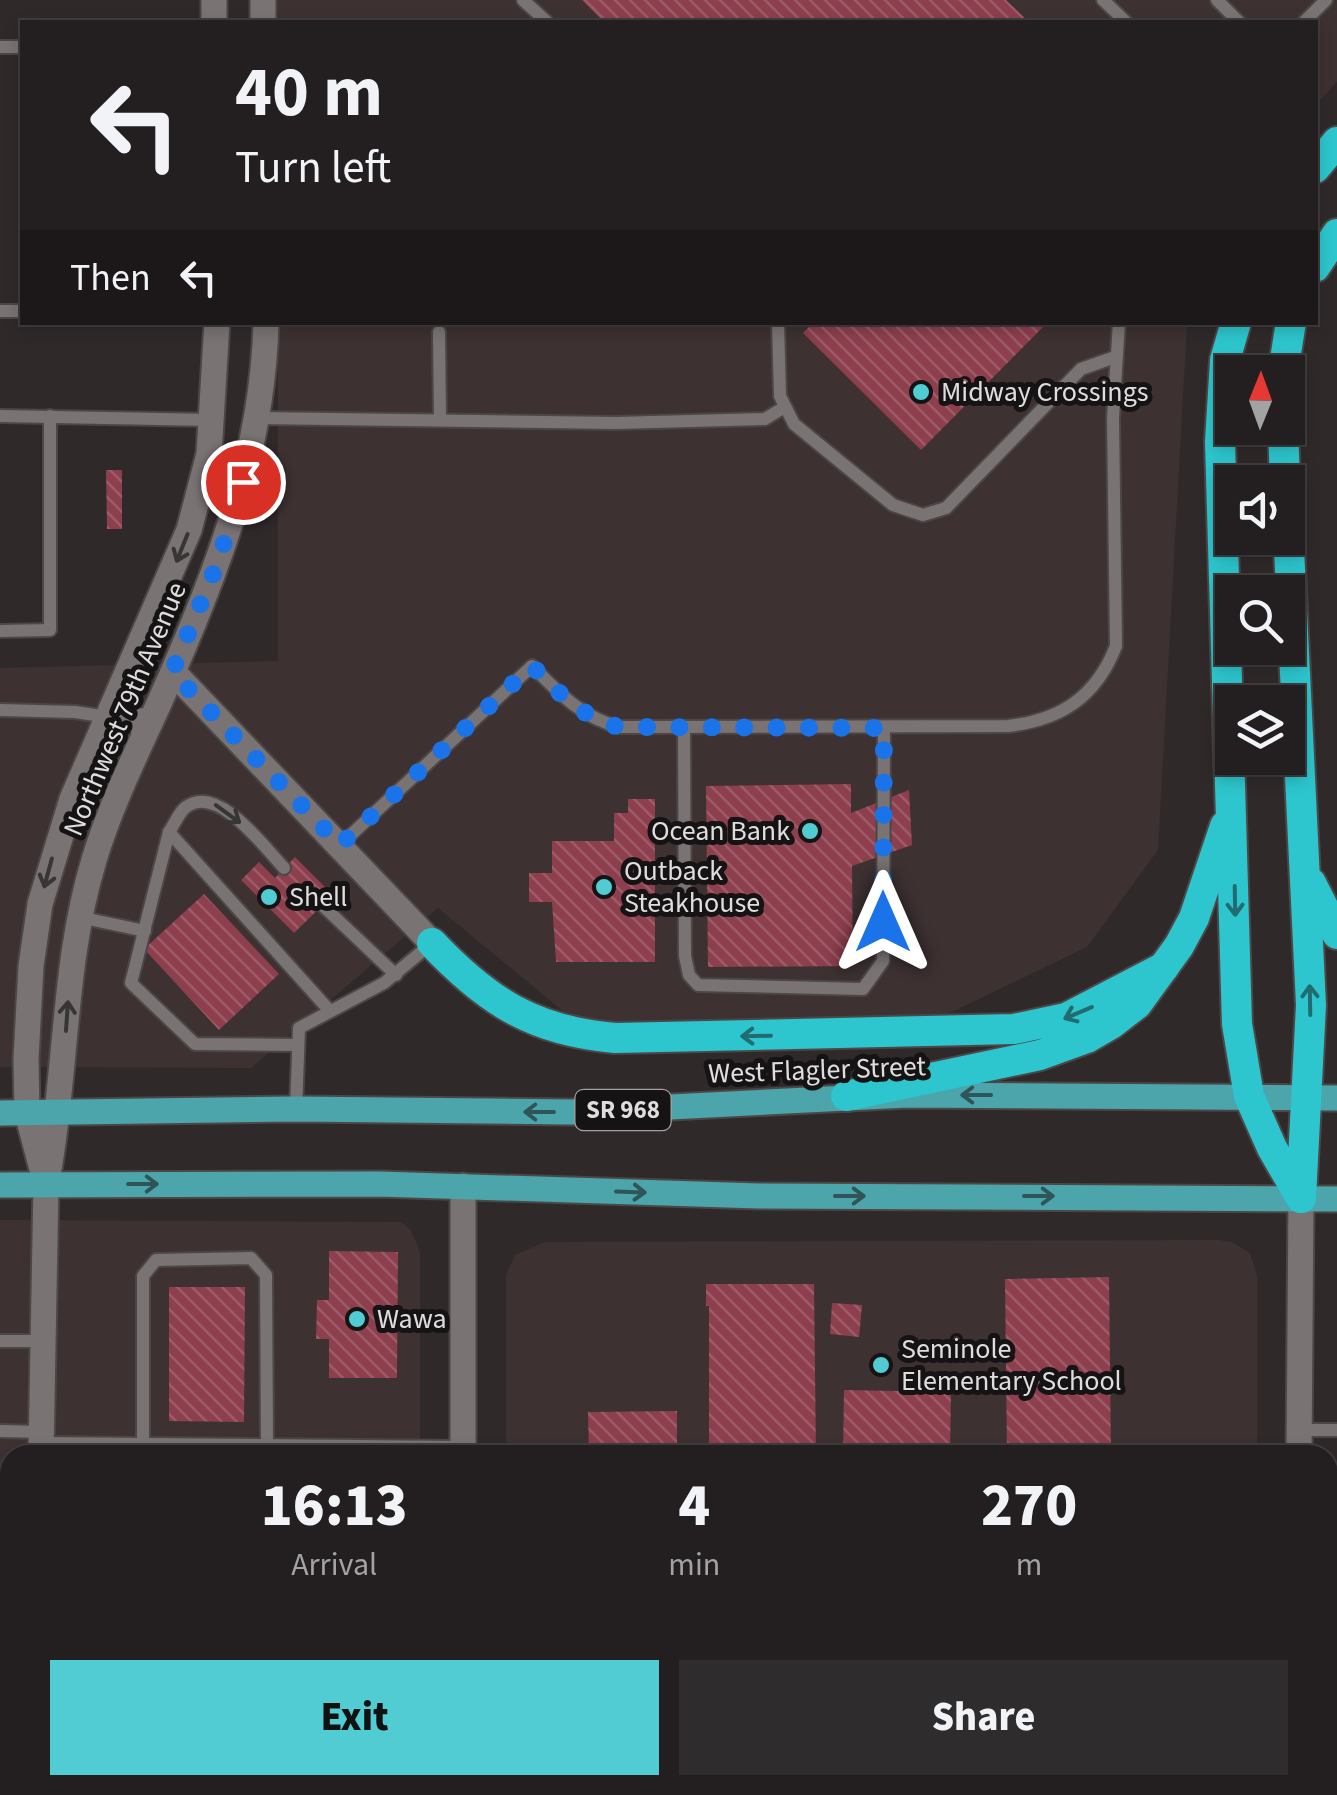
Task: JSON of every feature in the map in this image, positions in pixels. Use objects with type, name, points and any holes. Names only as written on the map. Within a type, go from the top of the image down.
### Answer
[{"type":"highway","points":[[1318,164],[1337,142]]},
{"type":"highway","points":[[1318,262],[1337,234]]},
{"type":"highway","points":[[1235,325],[1224,360],[1220,442],[1237,1024],[1249,1096],[1272,1148],[1301,1198]]},
{"type":"highway","points":[[1286,355],[1291,325]]},
{"type":"highway","points":[[1289,555],[1311,1004],[1322,1098],[1301,1198]]},
{"type":"highway","points":[[846,1096],[1040,1055],[1088,1038],[1137,1004],[1194,918],[1232,804]]},
{"type":"highway","points":[[1306,873],[1337,934]]},
{"type":"highway","points":[[432,942],[476,985],[513,1013],[568,1032],[614,1038],[1014,1029],[1066,1018],[1164,967]]},
{"type":"main road","name":"West Flagler Street","points":[[0,1114],[572,1112],[846,1096],[1322,1098]]},
{"type":"main road","points":[[0,1184],[464,1186],[759,1196],[1337,1199]]},
{"type":"street","name":"Northwest 79th Avenue","points":[[46,1184],[27,1113],[28,1009],[40,904],[64,820],[189,530],[204,479],[213,420],[217,325]]},
{"type":"street","name":"Northwest 79th Avenue","points":[[46,1184],[59,1113],[70,974],[79,917],[103,833],[228,536],[258,418],[265,373],[266,325]]},
{"type":"street","points":[[172,672],[432,942]]},
{"type":"street","points":[[108,716],[150,722]]},
{"type":"street","points":[[42,1443],[46,1184]]},
{"type":"street","points":[[463,1445],[464,1186]]},
{"type":"street","points":[[1299,1442],[1301,1198]]},
{"type":"lane","points":[[523,0],[544,20]]},
{"type":"lane","points":[[1103,0],[1124,20]]},
{"type":"lane","points":[[1217,0],[1237,20]]},
{"type":"lane","points":[[1306,20],[1326,0]]},
{"type":"lane","points":[[778,325],[778,379],[783,408],[794,424],[894,505],[910,513],[936,514],[946,508],[1080,368],[1115,357]]},
{"type":"lane","points":[[340,845],[532,666],[581,712],[597,722],[619,727],[1008,726],[1039,722],[1068,708],[1089,690],[1109,662],[1117,635],[1115,357],[1119,325]]},
{"type":"lane","points":[[439,332],[440,419]]},
{"type":"lane","points":[[258,418],[616,423],[766,419],[783,408]]},
{"type":"lane","points":[[0,416],[213,420]]},
{"type":"lane","points":[[0,631],[50,630],[50,416]]},
{"type":"lane","points":[[0,710],[108,716]]},
{"type":"lane","points":[[684,727],[685,956],[689,975],[698,985],[863,989],[883,961],[884,728]]},
{"type":"lane","points":[[284,868],[226,808],[202,800],[185,807],[169,832],[131,984],[195,1044],[298,1045]]},
{"type":"lane","points":[[169,832],[330,1010]]},
{"type":"lane","points":[[322,905],[396,975]]},
{"type":"lane","points":[[79,917],[145,932]]},
{"type":"lane","points":[[296,1110],[298,1028],[396,975],[432,942]]},
{"type":"lane","points":[[143,1444],[144,1276],[156,1260],[250,1258],[266,1276],[267,1444]]},
{"type":"lane","points":[[0,1341],[44,1341]]},
{"type":"lane","points":[[1299,1442],[1337,1430]]},
{"type":"lane","points":[[0,1431],[42,1443],[295,1445]]},
{"type":"shaded area","points":[[278,0],[1337,0],[1337,82],[1318,103],[1318,20],[278,20]]},
{"type":"shaded area","points":[[278,325],[1187,325],[1158,850],[1087,947],[929,1023],[582,1027],[438,908],[251,1068],[0,1067],[0,668],[278,661]]},
{"type":"shaded area","points":[[0,1220],[401,1222],[411,1230],[420,1252],[420,1445],[0,1445]]},
{"type":"shaded area","name":"Seminole Elementary School","points":[[545,1242],[1232,1242],[1250,1253],[1257,1275],[1257,1445],[506,1445],[506,1275],[515,1255]]},
{"type":"building","points":[[582,0],[1006,0],[1027,20],[602,20]]},
{"type":"building","name":"Midway Crossings","points":[[811,325],[1045,325],[921,450],[803,333]]},
{"type":"building","points":[[106,470],[122,470],[122,529],[107,529]]},
{"type":"building","points":[[851,784],[851,813],[909,790],[912,845],[852,866],[853,966],[708,967],[706,786]]},
{"type":"building","name":"Outback Steakhouse","points":[[628,799],[655,799],[655,962],[556,962],[552,902],[529,902],[529,873],[552,873],[552,841],[614,841],[614,813],[628,813]]},
{"type":"building","points":[[295,857],[333,895],[294,933],[241,880],[259,862],[275,878]]},
{"type":"building","name":"Shell","points":[[204,894],[279,974],[219,1030],[144,949]]},
{"type":"building","name":"Wawa","points":[[329,1251],[398,1252],[397,1378],[329,1378],[329,1339],[316,1339],[317,1300],[329,1300]]},
{"type":"building","points":[[1109,1277],[1111,1445],[1007,1445],[1005,1279]]},
{"type":"building","points":[[706,1284],[814,1284],[816,1445],[709,1445]]},
{"type":"building","points":[[169,1287],[245,1287],[244,1422],[169,1421]]},
{"type":"building","points":[[832,1303],[862,1305],[859,1337],[830,1334]]},
{"type":"building","points":[[844,1390],[951,1392],[950,1445],[843,1445]]},
{"type":"building","points":[[677,1411],[677,1445],[589,1445],[588,1412]]},
{"type":"place","name":"Midway Crossings","points":[[921,392]]},
{"type":"place","name":"Ocean Bank","points":[[810,831]]},
{"type":"place","name":"Outback Steakhouse","points":[[604,887]]},
{"type":"place","name":"Shell","points":[[269,897]]},
{"type":"place","name":"Wawa","points":[[357,1319]]},
{"type":"place","name":"Seminole Elementary School","points":[[881,1365]]},
{"type":"route","points":[[243,482],[228,536],[172,672],[340,845],[532,666],[581,712],[597,722],[619,727],[884,728],[883,922]]}]
